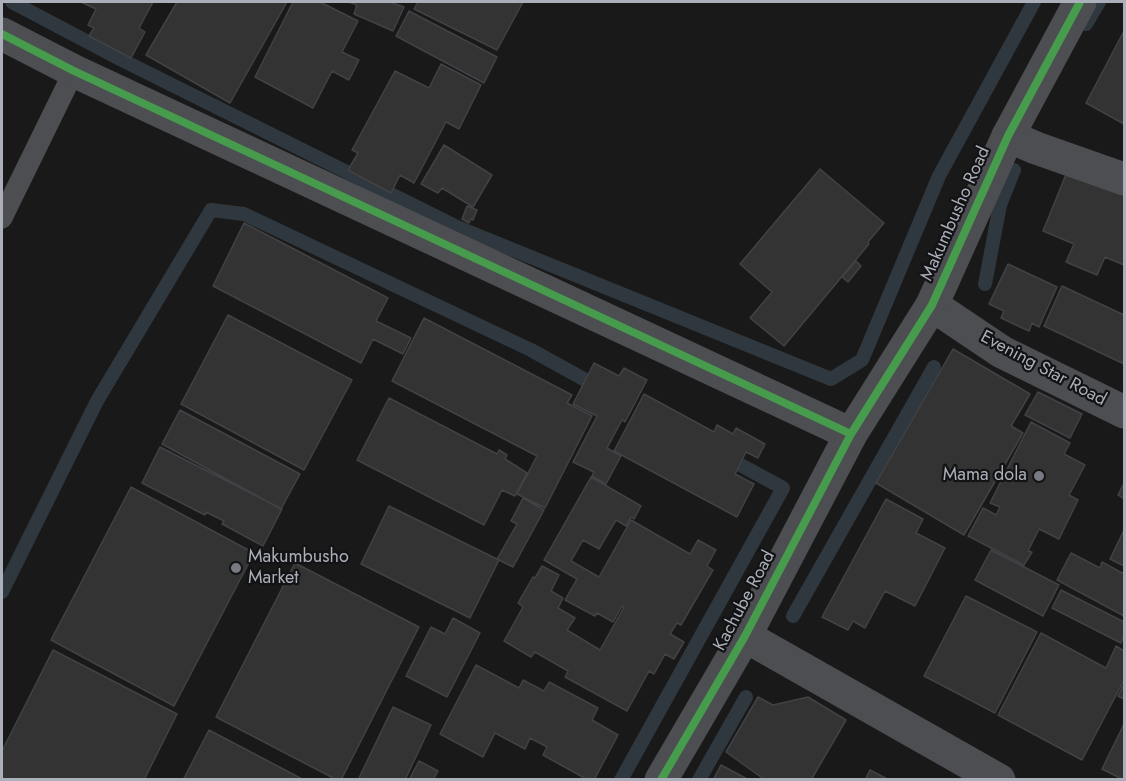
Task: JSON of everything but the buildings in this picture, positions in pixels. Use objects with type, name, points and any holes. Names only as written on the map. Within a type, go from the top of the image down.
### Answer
[{"type":"street","name":"Makumbusho Road","points":[[851,434],[932,305],[1008,136],[1080,2]]},
{"type":"street","points":[[2,34],[74,71],[851,434]]},
{"type":"street","points":[[1008,136],[1125,179]]},
{"type":"street","name":"Evening Star Road","points":[[932,305],[1002,351],[1125,412]]},
{"type":"street","name":"Kachube Road","points":[[661,780],[745,636],[851,434]]},
{"type":"street","points":[[745,636],[999,780]]},
{"type":"lane","points":[[2,218],[74,71]]},
{"type":"waterway","points":[[12,2],[122,60],[457,227],[831,379],[862,360],[939,176],[1034,2]]},
{"type":"waterway","points":[[1086,24],[1099,2]]},
{"type":"waterway","points":[[985,284],[1000,205],[1014,170]]},
{"type":"waterway","points":[[2,592],[97,401],[211,210],[244,214],[531,350],[600,388]]},
{"type":"waterway","points":[[793,616],[934,367]]},
{"type":"waterway","points":[[621,780],[783,488],[724,456]]},
{"type":"waterway","points":[[699,780],[746,697]]},
{"type":"cycle path","points":[[661,780],[745,636],[851,434],[932,305],[1008,136],[1080,2]]},
{"type":"cycle path","points":[[2,34],[74,71],[851,434]]},
{"type":"place","name":"Mama dola","points":[[1039,476]]},
{"type":"place","name":"Makumbusho Market","points":[[236,568]]}]
